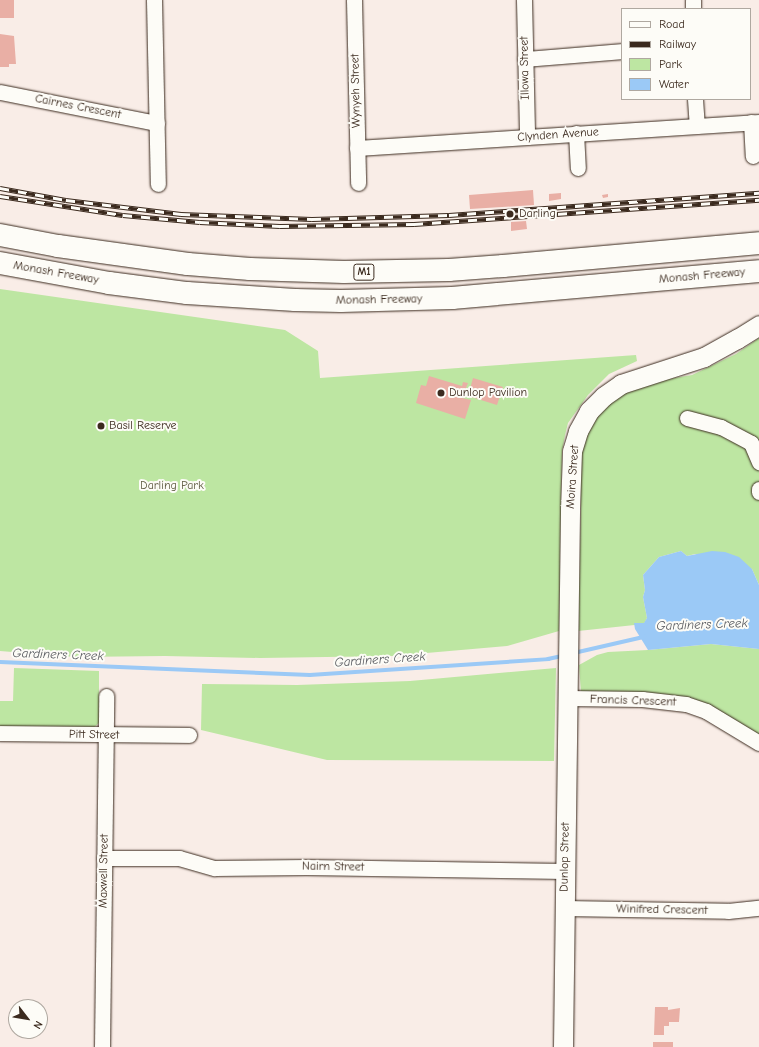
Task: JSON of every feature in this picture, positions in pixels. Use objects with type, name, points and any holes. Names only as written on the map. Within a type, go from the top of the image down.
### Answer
[{"type":"highway","name":"M1","points":[[0,234],[58,246],[188,264],[250,269],[344,272],[390,272],[495,266],[759,243]]},
{"type":"highway","name":"Monash Freeway","points":[[0,263],[101,282],[180,292],[263,298],[341,300],[452,298],[759,271]]},
{"type":"main road","name":"Moira Street","points":[[568,668],[572,451],[578,431],[589,411],[604,396],[621,384],[690,362],[719,350],[759,325]]},
{"type":"main road","name":"Dunlop Street","points":[[563,1047],[564,871],[568,668]]},
{"type":"street","points":[[154,0],[158,184]]},
{"type":"street","name":"Wynyeh Street","points":[[354,0],[358,183]]},
{"type":"street","name":"Illowa Street","points":[[524,0],[527,137]]},
{"type":"street","points":[[525,59],[621,51]]},
{"type":"street","name":"Cairnes Crescent","points":[[0,92],[157,123]]},
{"type":"street","points":[[695,100],[697,126]]},
{"type":"street","points":[[754,156],[755,122]]},
{"type":"street","name":"Clynden Avenue","points":[[357,148],[755,122]]},
{"type":"street","points":[[576,133],[578,168]]},
{"type":"street","points":[[687,418],[721,427],[751,443],[759,462]]},
{"type":"street","name":"Maxwell Street","points":[[102,1047],[106,696]]},
{"type":"street","name":"Francis Crescent","points":[[568,698],[642,699],[686,704],[706,711],[759,743]]},
{"type":"street","name":"Pitt Street","points":[[0,733],[189,735]]},
{"type":"street","name":"Nairn Street","points":[[104,858],[179,858],[215,868],[306,867],[564,871]]},
{"type":"street","name":"Winifred Crescent","points":[[564,908],[728,911],[759,908]]},
{"type":"green space","name":"Darling Park","points":[[0,289],[285,330],[318,351],[320,378],[636,355],[637,361],[609,374],[588,395],[568,423],[562,452],[559,631],[507,646],[392,656],[260,658],[165,656],[75,657],[0,651]]},
{"type":"green space","points":[[759,338],[759,585],[752,569],[695,554],[687,556],[681,551],[659,557],[643,575],[645,590],[643,597],[647,618],[644,624],[578,631],[581,510],[580,467],[583,440],[593,421],[608,403],[624,391],[662,380],[692,375],[736,354]]},
{"type":"green space","points":[[711,644],[759,649],[759,736],[689,698],[662,694],[581,692],[579,665],[597,655],[608,652]]},
{"type":"green space","points":[[14,668],[99,671],[99,723],[92,729],[0,728],[0,701],[13,701]]},
{"type":"green space","points":[[556,668],[554,761],[327,760],[201,730],[202,684],[297,685],[410,681]]},
{"type":"water","points":[[681,551],[687,556],[712,551],[725,552],[739,557],[752,569],[759,585],[759,649],[711,644],[648,650],[635,629],[634,623],[644,623],[647,618],[643,597],[645,590],[643,575],[659,557]]},
{"type":"building","points":[[0,0],[14,0],[14,18],[0,18]]},
{"type":"building","points":[[0,34],[14,36],[16,64],[9,64],[9,67],[0,67]]},
{"type":"building","points":[[533,190],[534,205],[470,209],[469,195]]},
{"type":"building","points":[[561,193],[561,199],[549,201],[549,194]]},
{"type":"building","points":[[608,194],[608,197],[603,198],[602,195]]},
{"type":"building","points":[[526,221],[527,229],[511,231],[511,222]]},
{"type":"building","name":"Dunlop Pavilion","points":[[429,376],[462,386],[463,382],[468,383],[462,398],[471,400],[465,419],[416,403],[421,385],[426,386]]},
{"type":"building","points":[[473,378],[503,387],[497,405],[468,396]]},
{"type":"building","points":[[655,1007],[668,1007],[668,1010],[680,1008],[679,1022],[669,1022],[669,1026],[664,1026],[664,1035],[654,1035]]},
{"type":"building","points":[[653,1042],[673,1042],[673,1047],[653,1047]]},
{"type":"waterway","name":"Gardiners Creek","points":[[574,653],[644,637]]},
{"type":"waterway","name":"Gardiners Creek","points":[[0,662],[310,675],[548,659],[562,656]]},
{"type":"railway","points":[[0,188],[66,200],[181,214],[312,219],[449,215],[759,193]]},
{"type":"railway","points":[[0,196],[123,215],[200,222],[280,226],[414,224],[759,200]]},
{"type":"place","name":"Darling","points":[[510,214]]},
{"type":"place","name":"Dunlop Pavilion","points":[[441,393]]},
{"type":"place","name":"Basil Reserve","points":[[101,426]]}]
